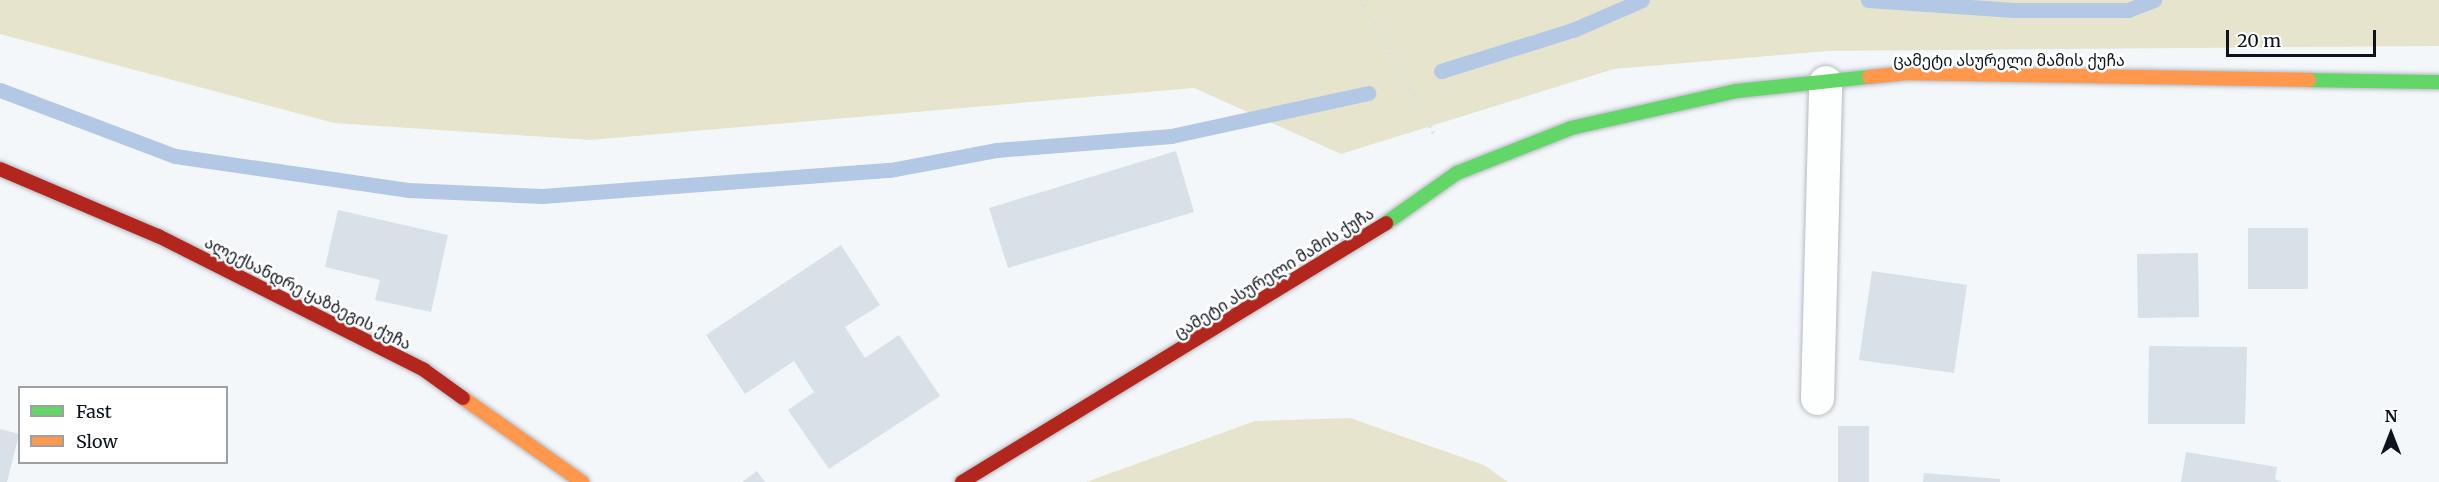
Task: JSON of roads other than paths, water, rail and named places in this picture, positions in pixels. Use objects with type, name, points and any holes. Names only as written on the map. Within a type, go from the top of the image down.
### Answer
[{"type":"street","name":"ცამეტი ასურელი მამის ქუჩა","points":[[962,482],[1354,246],[1457,173],[1571,128],[1737,91],[1908,73],[2439,82]]},
{"type":"street","points":[[1817,398],[1825,82]]},
{"type":"street","name":"ალექსანდრე ყაზბეგის ქუჩა","points":[[0,169],[158,236],[424,370],[582,482]]},
{"type":"waterway","points":[[1441,71],[1573,30],[1642,0]]},
{"type":"waterway","points":[[1868,0],[2014,10],[2128,10],[2154,0]]},
{"type":"waterway","points":[[0,90],[175,156],[408,190],[542,196],[890,170],[997,150],[1171,136],[1368,93]]}]
